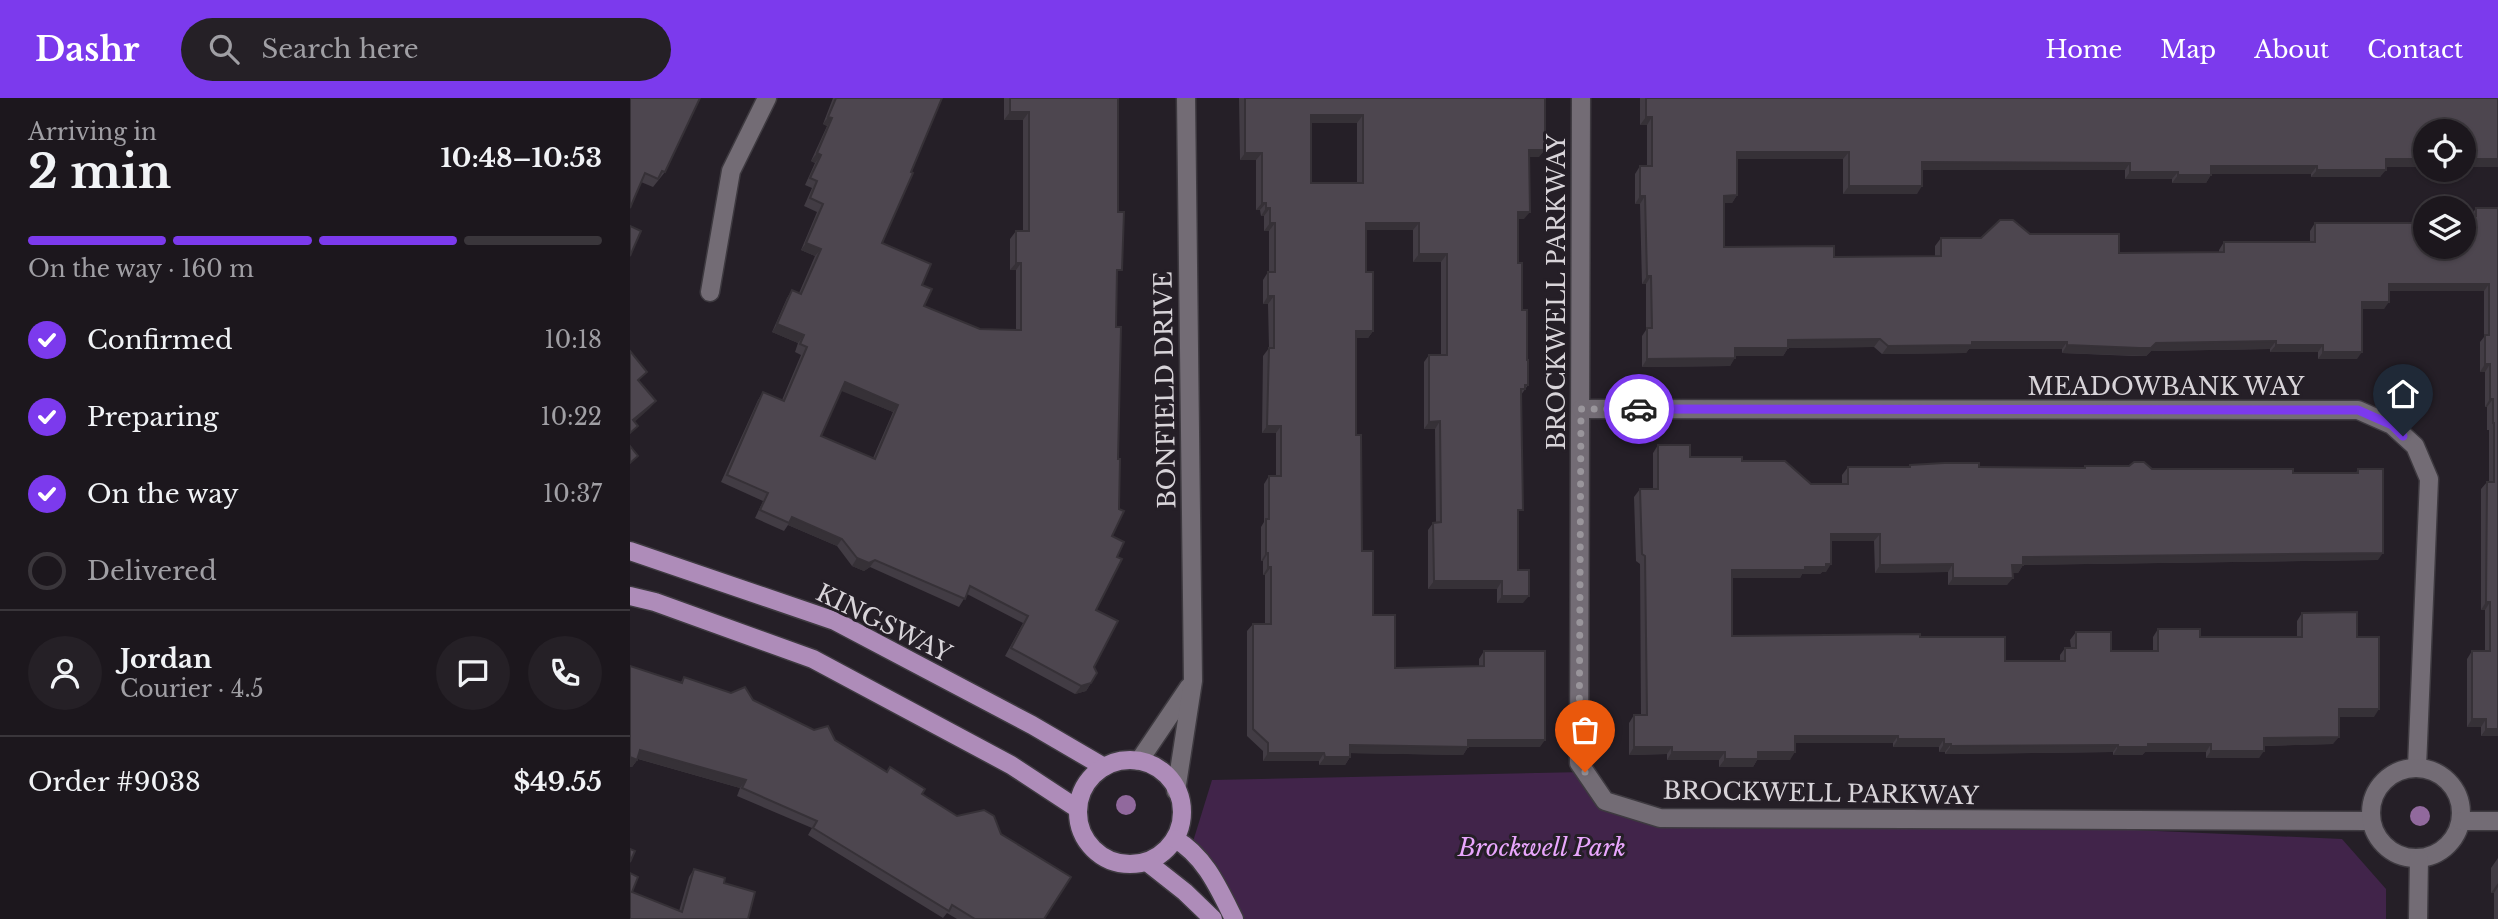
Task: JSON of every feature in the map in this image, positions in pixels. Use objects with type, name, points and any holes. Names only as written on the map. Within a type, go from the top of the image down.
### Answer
[{"type":"main road","name":"KINGSWAY","points":[[630,551],[835,621],[1032,725],[1104,767]]},
{"type":"main road","points":[[630,596],[655,602],[813,659],[1011,765],[1077,810]]},
{"type":"main road","points":[[1122,761],[1139,761],[1156,767],[1171,781],[1180,799],[1182,820],[1175,839],[1163,853],[1147,862],[1122,864],[1098,854],[1082,834],[1077,810],[1082,793],[1091,778],[1104,767],[1122,761]]},
{"type":"main road","points":[[1175,839],[1191,848],[1214,879],[1234,919]]},
{"type":"main road","points":[[1147,862],[1185,892],[1213,919]]},
{"type":"street","points":[[710,292],[731,171],[767,98]]},
{"type":"street","name":"BONFIELD DRIVE","points":[[1176,791],[1193,681],[1186,98]]},
{"type":"street","name":"BROCKWELL PARKWAY","points":[[1581,98],[1579,763],[1605,801],[1660,818],[2371,821]]},
{"type":"street","name":"MEADOWBANK WAY","points":[[1581,409],[2358,410],[2392,425],[2414,446],[2429,479],[2417,767]]},
{"type":"street","points":[[1139,761],[1193,681]]},
{"type":"street","points":[[2417,767],[2437,772],[2449,781],[2458,794],[2462,808],[2461,821],[2453,840],[2442,850],[2418,858],[2404,857],[2390,850],[2379,839],[2371,821],[2375,794],[2384,780],[2401,769],[2417,767]]},
{"type":"street","points":[[2461,821],[2498,821]]},
{"type":"street","points":[[2418,858],[2418,919]]},
{"type":"green space","name":"Brockwell Park","points":[[1585,772],[1628,808],[2342,839],[2386,889],[2386,919],[1232,919],[1191,848],[1212,780]]},
{"type":"building","points":[[630,98],[700,98],[665,172],[662,171],[658,179],[645,173],[630,208]]},
{"type":"building","points":[[836,98],[942,98],[882,243],[931,264],[922,285],[932,289],[924,306],[980,329],[1021,330],[1021,263],[1016,263],[1016,231],[1029,231],[1029,112],[1010,112],[1010,98],[1118,98],[1118,212],[1124,212],[1122,270],[1117,270],[1116,327],[1121,327],[1118,459],[1119,509],[1124,511],[1112,536],[1124,542],[1117,557],[1122,559],[1096,610],[1118,621],[1094,667],[1097,673],[1091,683],[1081,686],[1011,648],[1028,616],[970,586],[965,599],[875,560],[869,563],[857,558],[842,539],[792,517],[789,523],[760,510],[768,493],[727,475],[763,392],[784,401],[807,347],[800,344],[804,335],[777,324],[792,290],[801,294],[821,249],[806,243],[823,204],[810,198],[817,181],[810,178],[821,155],[817,153],[832,118],[828,117]],"holes":[[[845,382],[898,405],[875,459],[821,436]]]},
{"type":"building","points":[[1245,98],[1545,98],[1545,150],[1529,150],[1530,212],[1518,212],[1522,310],[1527,310],[1528,385],[1521,389],[1523,510],[1518,510],[1518,570],[1529,570],[1529,596],[1502,596],[1502,581],[1434,581],[1433,523],[1441,522],[1440,421],[1429,422],[1429,355],[1447,355],[1447,254],[1419,254],[1419,223],[1366,223],[1366,272],[1373,272],[1373,331],[1356,331],[1356,435],[1361,435],[1362,551],[1373,551],[1373,615],[1395,615],[1395,668],[1484,666],[1484,651],[1545,651],[1545,740],[1468,740],[1468,747],[1350,745],[1350,757],[1325,757],[1324,753],[1268,753],[1268,743],[1253,729],[1253,624],[1271,624],[1271,567],[1268,567],[1266,553],[1266,519],[1269,519],[1269,476],[1281,476],[1281,426],[1267,426],[1269,348],[1274,348],[1274,296],[1268,296],[1268,272],[1275,272],[1275,223],[1270,223],[1270,208],[1266,208],[1266,203],[1262,203],[1262,153],[1245,153]],"holes":[[[1311,115],[1363,115],[1363,183],[1311,183]]]},
{"type":"building","points":[[1646,98],[2498,98],[2498,159],[2476,159],[2476,119],[2413,119],[2413,159],[2386,159],[2386,170],[2317,170],[2317,166],[2211,166],[2211,175],[2178,175],[2178,172],[2130,172],[2130,163],[1922,162],[1922,186],[1849,186],[1849,152],[1737,152],[1737,195],[1724,196],[1724,247],[1834,246],[1834,257],[1941,256],[1941,238],[1981,238],[2000,220],[2013,220],[2030,234],[2119,234],[2119,253],[2224,252],[2224,242],[2315,242],[2315,223],[2413,223],[2413,259],[2476,259],[2476,208],[2498,208],[2498,729],[2486,729],[2486,719],[2472,719],[2472,651],[2490,651],[2490,602],[2486,602],[2487,482],[2494,482],[2494,423],[2493,399],[2490,399],[2490,364],[2485,364],[2485,335],[2489,335],[2489,284],[2389,284],[2389,302],[2362,302],[2362,352],[2323,352],[2323,345],[2276,345],[2276,341],[2156,343],[2151,348],[2139,348],[2067,345],[2067,342],[1972,342],[1972,345],[1888,346],[1880,339],[1788,340],[1788,348],[1735,348],[1735,358],[1647,359],[1647,328],[1652,328],[1651,276],[1647,276],[1645,196],[1640,196],[1640,166],[1652,166],[1652,117],[1646,117]]},
{"type":"building","points":[[630,226],[641,231],[630,256]]},
{"type":"building","points":[[630,351],[647,372],[638,380],[656,401],[633,420],[638,426],[630,433]]},
{"type":"building","points":[[1658,445],[1690,445],[1690,457],[1742,457],[1742,461],[1785,461],[1811,484],[1848,484],[1848,467],[1910,467],[1944,463],[1979,463],[1979,467],[2085,468],[2129,466],[2134,462],[2144,462],[2152,469],[2293,469],[2293,473],[2358,473],[2358,469],[2383,469],[2383,553],[2023,557],[2023,565],[2012,565],[2013,578],[1953,578],[1953,564],[1880,565],[1880,534],[1831,534],[1831,564],[1826,564],[1826,567],[1805,567],[1805,570],[1732,570],[1732,636],[1920,634],[1920,637],[2005,637],[2005,661],[2065,661],[2065,648],[2076,648],[2076,632],[2111,632],[2111,651],[2158,651],[2158,629],[2200,629],[2200,637],[2302,637],[2302,613],[2357,612],[2357,637],[2379,637],[2379,709],[2339,709],[2339,737],[2264,738],[2264,751],[2211,751],[2211,744],[2148,744],[2148,747],[1951,746],[1944,744],[1944,739],[1898,739],[1898,736],[1795,736],[1795,752],[1758,752],[1758,759],[1725,759],[1725,752],[1672,752],[1672,747],[1634,747],[1634,715],[1647,715],[1645,556],[1642,554],[1640,489],[1658,489]]},
{"type":"building","points":[[630,446],[638,456],[630,463]]},
{"type":"building","points":[[630,666],[682,683],[684,677],[731,693],[745,687],[753,700],[814,730],[828,726],[835,740],[887,772],[890,767],[925,789],[922,794],[957,816],[984,810],[994,816],[1001,834],[1071,877],[1044,919],[975,919],[952,905],[949,911],[813,828],[817,821],[742,788],[746,780],[640,750],[637,760],[630,757]]},
{"type":"building","points":[[630,849],[635,851],[630,862]]},
{"type":"building","points":[[694,869],[725,878],[724,883],[755,892],[748,919],[630,919],[630,873],[638,877],[632,892],[682,912]]},
{"type":"way so far","points":[[1585,772],[1579,763],[1581,409],[1639,409]]},
{"type":"route","points":[[1639,409],[2358,410],[2392,425],[2403,436]]}]
